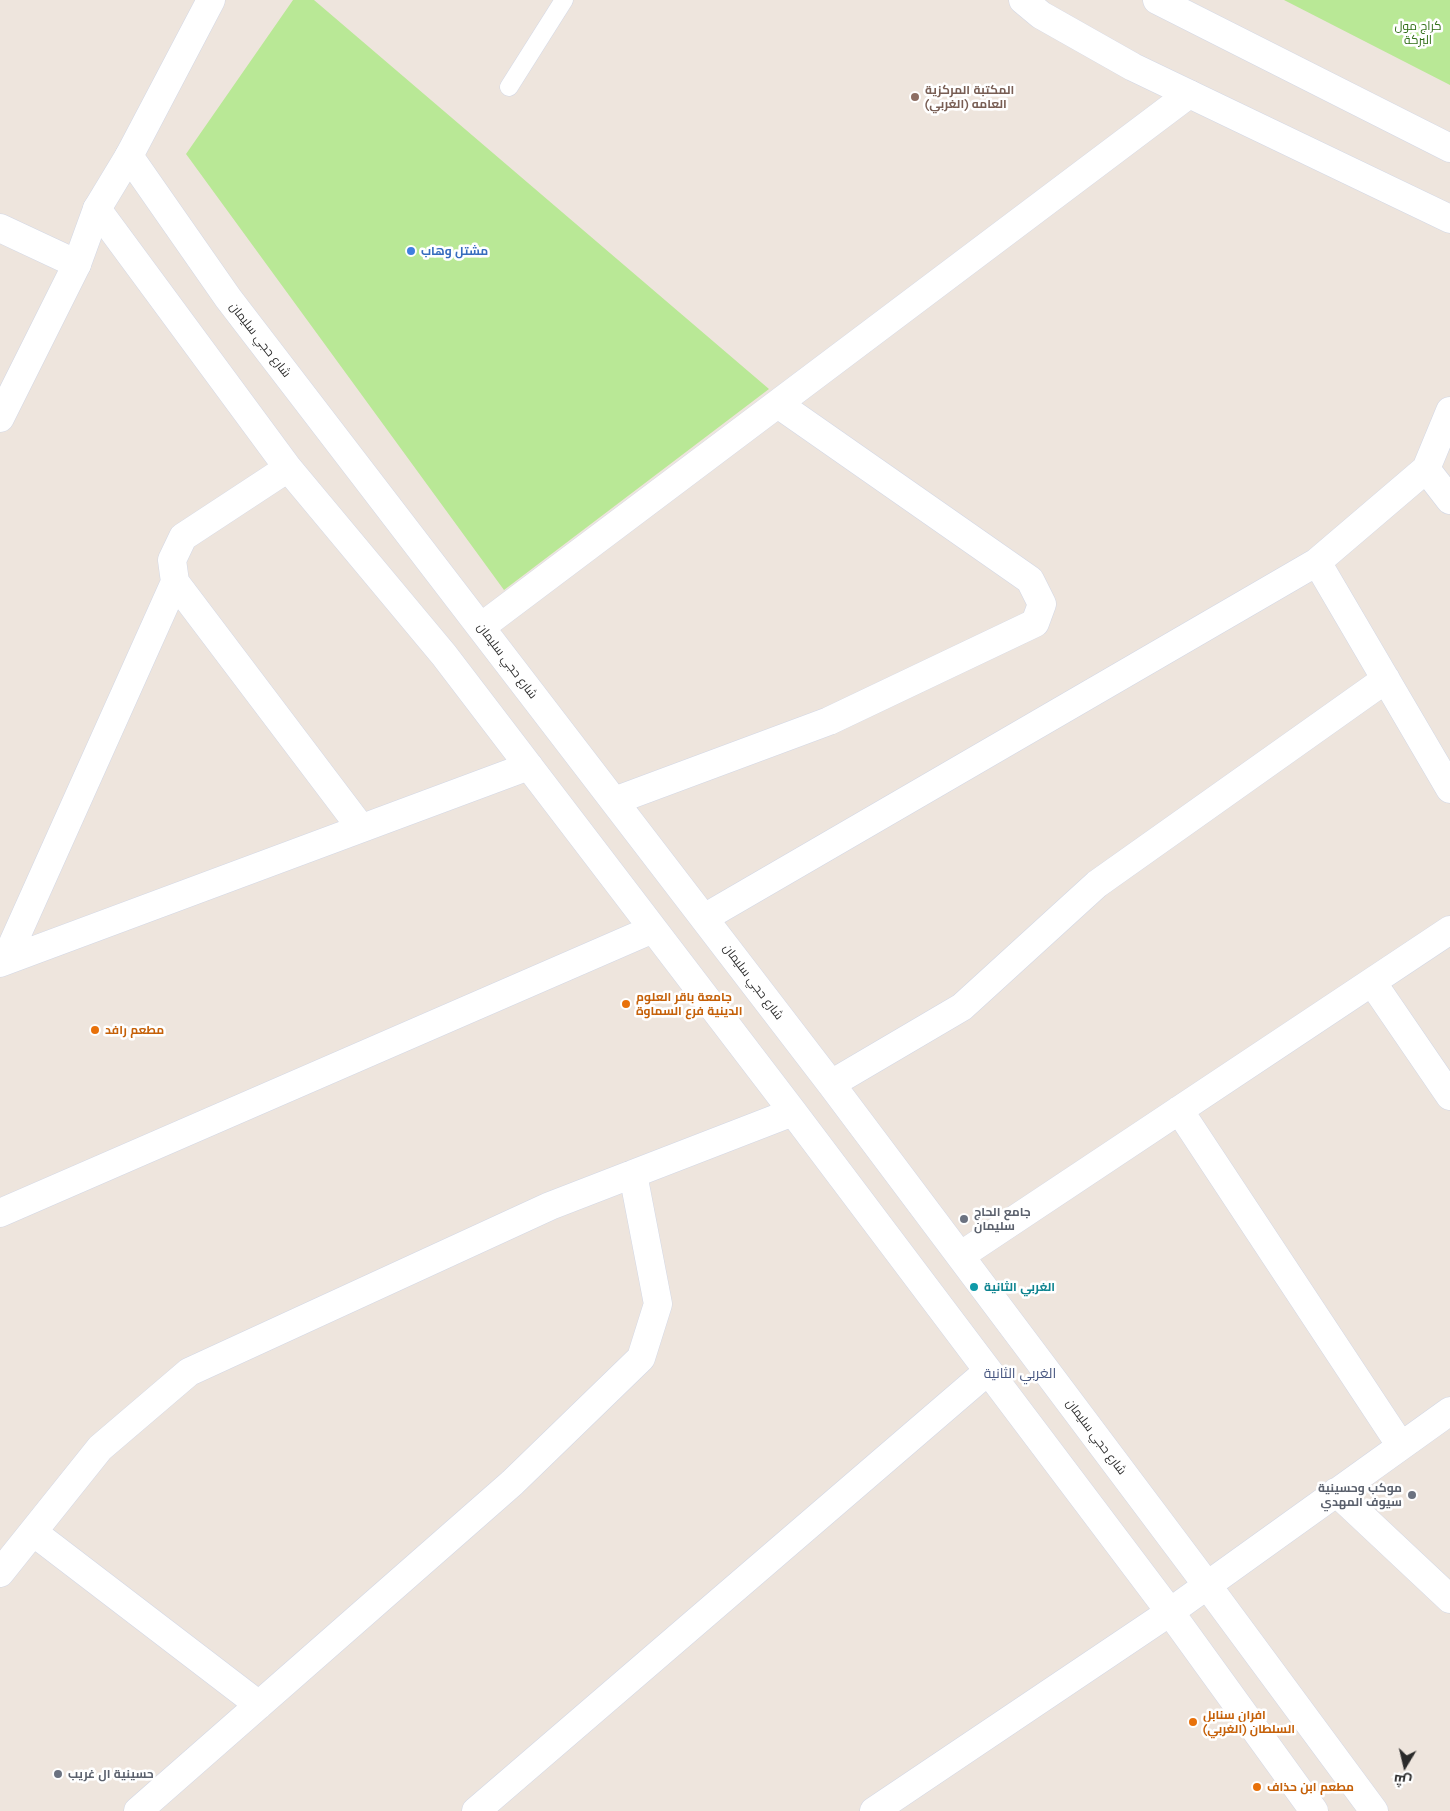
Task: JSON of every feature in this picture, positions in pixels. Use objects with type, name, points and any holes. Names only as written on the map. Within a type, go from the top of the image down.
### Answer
[{"type":"street","points":[[0,418],[77,264],[98,209],[129,156],[211,0]]},
{"type":"street","points":[[1023,0],[1041,15],[1125,63],[1450,219]]},
{"type":"street","points":[[1157,0],[1450,148]]},
{"type":"street","points":[[481,627],[1189,94]]},
{"type":"street","name":"شارع حجي سليمان","points":[[129,156],[228,298],[831,1084],[1374,1811]]},
{"type":"street","points":[[98,209],[288,468],[444,655],[793,1112],[1170,1612],[1314,1811]]},
{"type":"street","points":[[0,228],[77,264]]},
{"type":"street","points":[[614,801],[829,721],[1035,623],[1042,604],[1030,580],[778,404]]},
{"type":"street","points":[[704,918],[1316,562],[1426,469],[1450,411]]},
{"type":"street","points":[[288,468],[183,537],[172,560],[175,582],[362,828]]},
{"type":"street","points":[[1426,469],[1450,500]]},
{"type":"street","points":[[1316,562],[1450,789]]},
{"type":"street","points":[[2,962],[175,582]]},
{"type":"street","points":[[831,1084],[962,1007],[1097,884],[1386,679]]},
{"type":"street","points":[[2,962],[528,766]]},
{"type":"street","points":[[0,1213],[653,929]]},
{"type":"street","points":[[960,1256],[1450,930]]},
{"type":"street","points":[[1372,982],[1450,1096]]},
{"type":"street","points":[[1179,1110],[1401,1446]]},
{"type":"street","points":[[0,1573],[100,1448],[189,1372],[550,1206],[793,1112]]},
{"type":"street","points":[[138,1811],[512,1483],[641,1358],[658,1304],[633,1174]]},
{"type":"street","points":[[476,1811],[988,1371]]},
{"type":"street","points":[[889,1807],[1170,1612],[1450,1411]]},
{"type":"street","points":[[1336,1492],[1450,1599]]},
{"type":"street","points":[[33,1532],[259,1705]]},
{"type":"lane","points":[[509,88],[564,0]]},
{"type":"green space","points":[[293,0],[314,0],[769,389],[504,590],[186,154]]},
{"type":"green space","name":"كراج مول البركة","points":[[1284,0],[1450,0],[1450,85]]},
{"type":"place","name":"المكتبة المركزية العامه (الغربي)","points":[[915,97]]},
{"type":"place","name":"مشتل وهاب","points":[[411,251]]},
{"type":"place","name":"جامعة باقر العلوم الدينية فرع السماوة","points":[[626,1004]]},
{"type":"place","name":"مطعم رافد","points":[[95,1030]]},
{"type":"place","name":"جامع الحاج سليمان","points":[[964,1219]]},
{"type":"place","name":"الغربي الثانية","points":[[974,1287]]},
{"type":"place","name":"موكب وحسينية سيوف المهدي","points":[[1412,1495]]},
{"type":"place","name":"افران سنابل السلطان (الغربي)","points":[[1193,1722]]},
{"type":"place","name":"حسينية ال غريب","points":[[58,1774]]},
{"type":"place","name":"مطعم ابن حذاف","points":[[1257,1787]]},
{"type":"district","name":"الغربي الثانية","points":[[1020,1374]]}]
